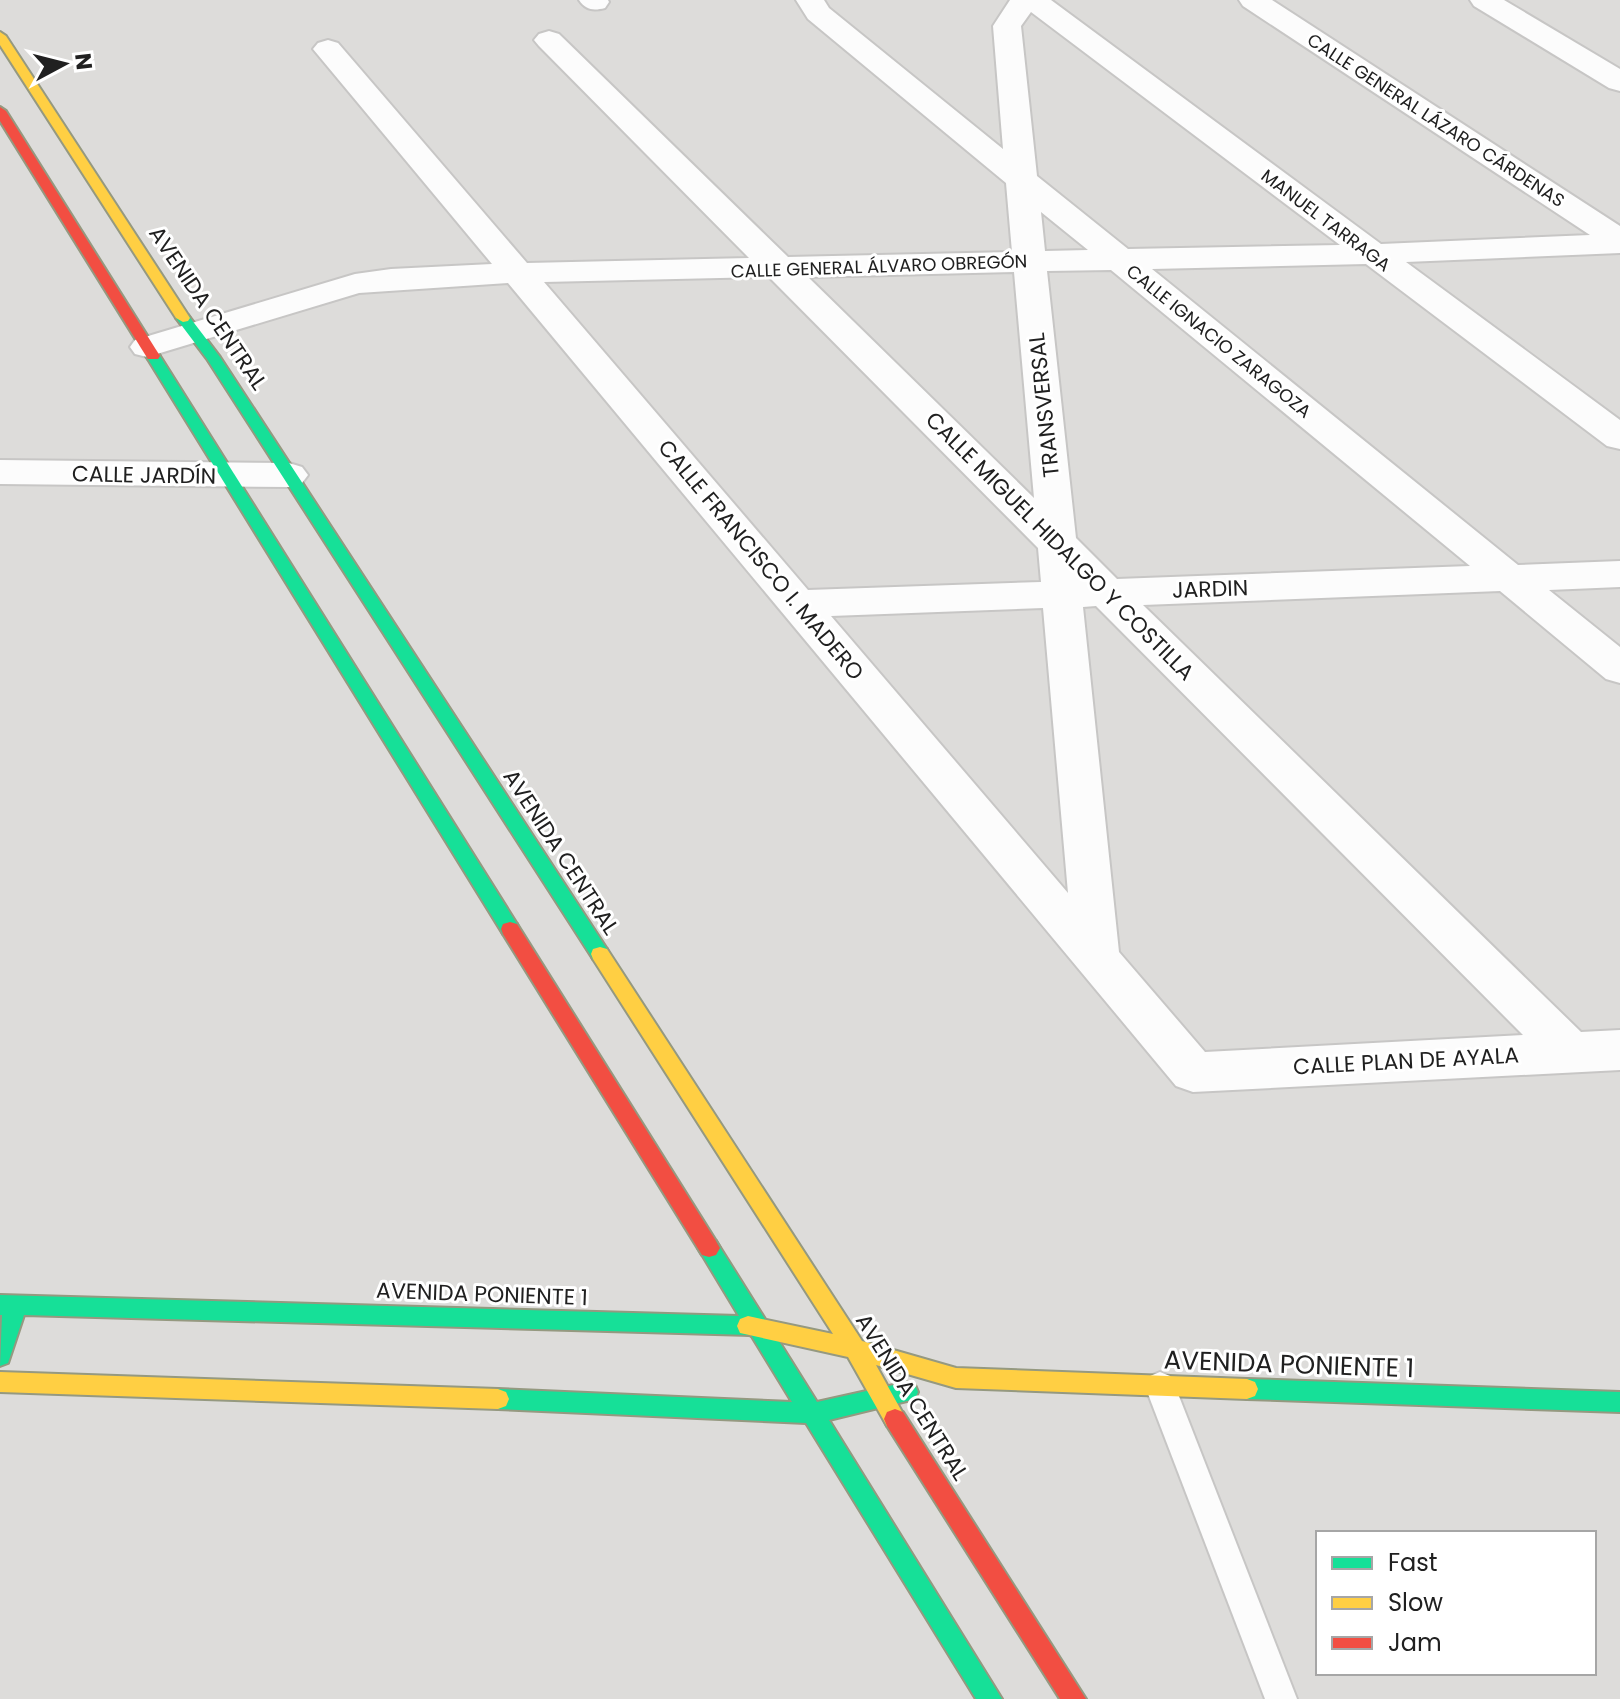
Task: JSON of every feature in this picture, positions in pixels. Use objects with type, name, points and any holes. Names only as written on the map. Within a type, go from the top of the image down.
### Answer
[{"type":"street","name":"TRANSVERSAL","points":[[1024,0],[1007,26],[1097,959]]},
{"type":"street","name":"MANUEL TARRAGA","points":[[1033,0],[1620,438]]},
{"type":"street","name":"CALLE GENERAL LÁZARO CÁRDENAS","points":[[1253,0],[1620,241]]},
{"type":"street","points":[[1484,0],[1620,82]]},
{"type":"street","name":"CALLE IGNACIO ZARAGOZA","points":[[814,7],[1620,669]]},
{"type":"street","name":"AVENIDA CENTRAL","points":[[0,36],[194,335],[213,357],[855,1349],[882,1399],[1074,1699]]},
{"type":"street","name":"CALLE MIGUEL HIDALGO Y COSTILLA","points":[[549,40],[1571,1053]]},
{"type":"street","name":"CALLE FRANCISCO I. MADERO","points":[[328,49],[1193,1072]]},
{"type":"street","points":[[0,111],[990,1699]]},
{"type":"street","name":"CALLE GENERAL ÁLVARO OBREGÓN","points":[[147,347],[355,284],[391,279],[518,273],[1371,254],[1620,241]]},
{"type":"street","name":"CALLE JARDÍN","points":[[0,472],[289,475]]},
{"type":"street","name":"JARDIN","points":[[800,604],[1620,574]]},
{"type":"street","name":"CALLE PLAN DE AYALA","points":[[1193,1072],[1620,1050]]},
{"type":"street","points":[[0,1356],[8,1305]]},
{"type":"street","name":"AVENIDA PONIENTE 1","points":[[8,1305],[756,1326],[855,1349],[956,1378],[1620,1402]]},
{"type":"street","name":"AVENIDA PONIENTE 1","points":[[0,1382],[813,1413],[882,1399],[956,1378]]},
{"type":"lane","points":[[1160,1386],[1281,1699]]},
{"type":"shaded area","points":[[0,0],[1620,0],[1620,1699],[0,1699]]},
{"type":"traffic: fast","points":[[183,318],[213,357],[600,954]]},
{"type":"traffic: fast","points":[[153,356],[510,929]]},
{"type":"traffic: fast","points":[[709,1248],[990,1699]]},
{"type":"traffic: fast","points":[[0,1305],[748,1326]]},
{"type":"traffic: fast","points":[[0,1356],[16,1306]]},
{"type":"traffic: fast","points":[[1247,1389],[1620,1402]]},
{"type":"traffic: fast","points":[[498,1399],[813,1413],[907,1392]]},
{"type":"traffic: slow","points":[[0,36],[183,318]]},
{"type":"traffic: slow","points":[[600,954],[855,1349],[895,1419]]},
{"type":"traffic: slow","points":[[748,1326],[855,1349],[956,1378],[1247,1389]]},
{"type":"traffic: slow","points":[[0,1382],[498,1399]]},
{"type":"traffic: jam","points":[[0,111],[153,356]]},
{"type":"traffic: jam","points":[[510,929],[709,1248]]},
{"type":"traffic: jam","points":[[895,1419],[1074,1699]]}]
